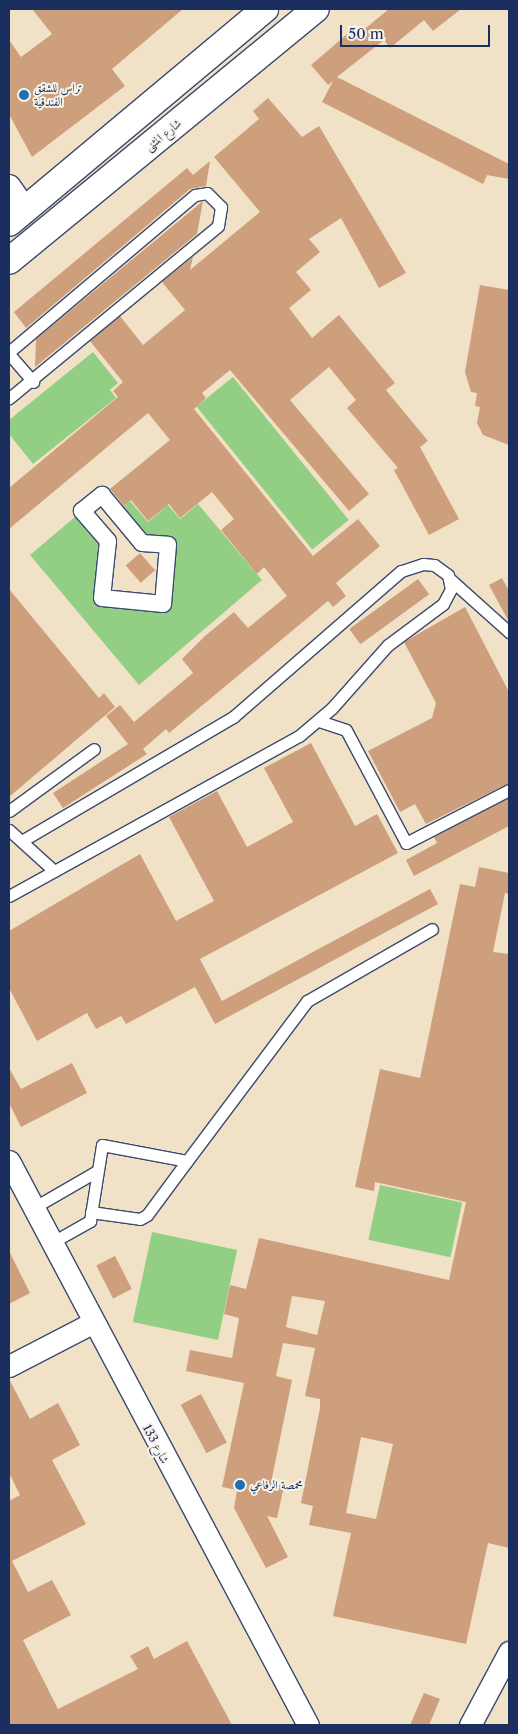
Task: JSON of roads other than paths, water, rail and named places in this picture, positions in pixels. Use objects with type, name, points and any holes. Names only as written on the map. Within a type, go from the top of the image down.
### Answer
[{"type":"street","points":[[9,185],[18,216],[265,9]]},
{"type":"street","name":"شارع المثنى","points":[[9,261],[316,9]]},
{"type":"street","points":[[102,495],[142,543],[168,545],[163,604],[102,598],[108,541],[82,511],[102,495]]},
{"type":"street","name":"شارع 133","points":[[9,1161],[92,1323],[308,1725]]},
{"type":"street","points":[[9,1366],[92,1323]]},
{"type":"street","points":[[470,1725],[509,1652]]},
{"type":"lane","points":[[9,398],[33,382],[218,226],[221,207],[207,193],[195,195],[9,353],[33,382]]},
{"type":"lane","points":[[22,841],[234,717],[401,571],[434,565],[509,632]]},
{"type":"lane","points":[[9,896],[300,736],[319,721],[388,644],[443,604],[450,580]]},
{"type":"lane","points":[[319,721],[346,730],[406,843],[509,790]]},
{"type":"lane","points":[[9,811],[94,749]]},
{"type":"lane","points":[[9,830],[54,871]]},
{"type":"lane","points":[[91,1212],[140,1219],[147,1215],[307,1002],[432,929]]},
{"type":"lane","points":[[51,1243],[90,1221],[102,1145],[187,1161]]},
{"type":"lane","points":[[33,1208],[98,1171]]},
{"type":"place","name":"تراس للشقق الفندقية","points":[[24,95]]},
{"type":"place","name":"محمصة الرفاعي","points":[[240,1485]]}]
